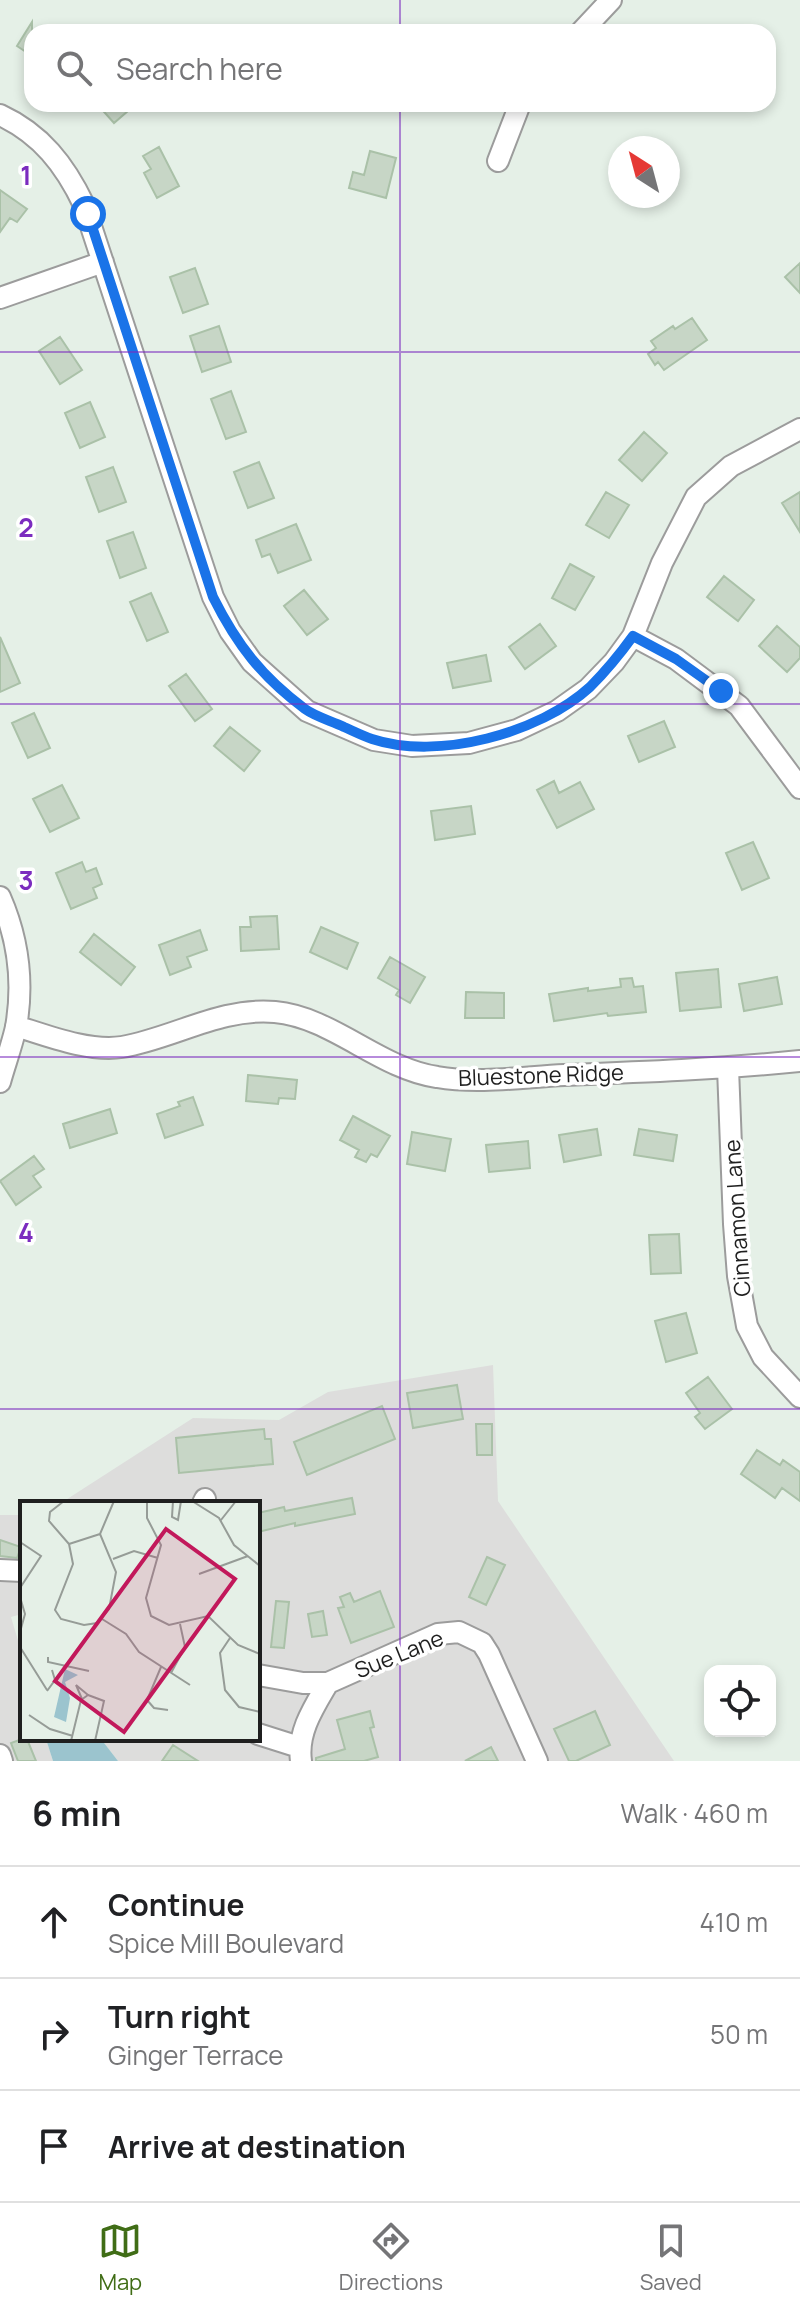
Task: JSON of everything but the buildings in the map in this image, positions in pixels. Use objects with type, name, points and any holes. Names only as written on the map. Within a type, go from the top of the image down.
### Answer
[{"type":"street","points":[[588,24],[611,0]]},
{"type":"street","points":[[498,161],[517,112]]},
{"type":"street","points":[[0,115],[54,153],[72,179],[88,214],[213,597],[230,631],[252,662],[307,711],[374,740],[412,746],[469,743],[517,730],[557,711],[588,689],[633,636],[662,563],[696,497],[731,466],[800,429]]},
{"type":"street","points":[[0,298],[103,262]]},
{"type":"street","points":[[633,636],[676,659],[739,706],[800,788]]},
{"type":"street","points":[[0,897],[18,951],[19,987],[16,1026],[0,1082]]},
{"type":"street","name":"Bluestone Ridge","points":[[16,1026],[78,1045],[120,1047],[205,1021],[246,1012],[276,1012],[305,1019],[400,1067],[437,1077],[479,1079],[728,1068],[800,1061]]},
{"type":"street","name":"Cinnamon Lane","points":[[728,1068],[734,1224],[738,1276],[747,1326],[763,1357],[800,1397]]},
{"type":"street","points":[[0,1570],[20,1571]]},
{"type":"street","name":"Sue Lane","points":[[328,1683],[438,1634],[459,1632],[482,1643],[489,1654],[537,1761]]},
{"type":"street","points":[[260,1675],[303,1683],[328,1683],[312,1712],[300,1754],[260,1735]]},
{"type":"street","points":[[0,1755],[2,1761]]},
{"type":"shaded area","points":[[493,1365],[498,1501],[674,1761],[118,1761],[103,1741],[260,1741],[260,1501],[64,1501],[193,1418],[279,1420],[328,1392]]},
{"type":"shaded area","points":[[0,1515],[20,1515],[20,1615],[11,1617],[20,1647],[20,1741],[47,1741],[53,1761],[0,1761]]},
{"type":"shaded area","points":[[47,1741],[103,1741],[118,1761],[53,1761]]},
{"type":"route","points":[[88,214],[213,597],[230,631],[252,662],[307,711],[374,740],[412,746],[469,743],[517,730],[557,711],[588,689],[633,636],[676,659],[721,691]]}]
